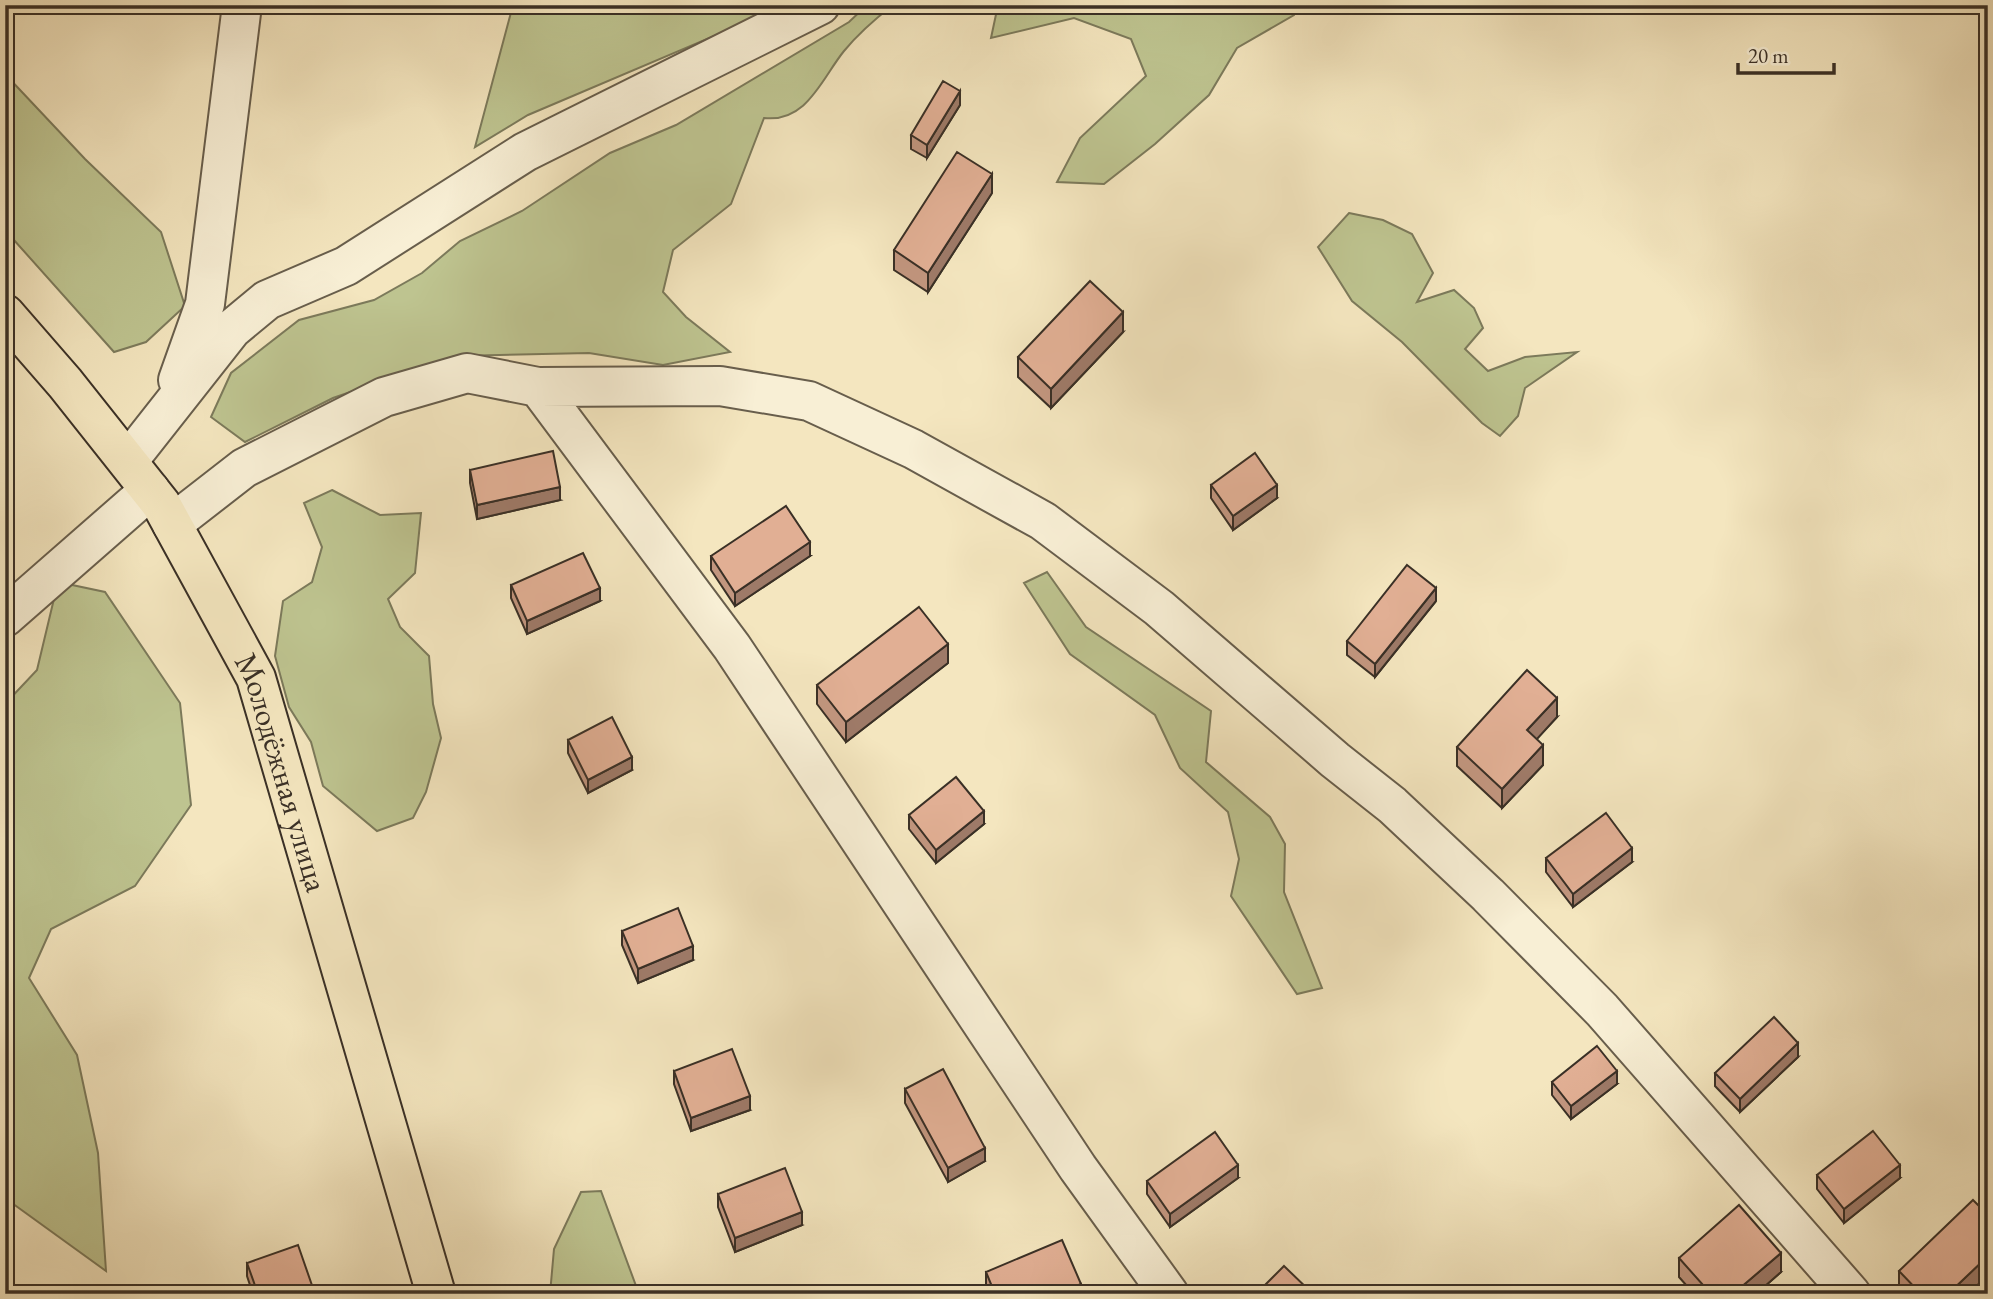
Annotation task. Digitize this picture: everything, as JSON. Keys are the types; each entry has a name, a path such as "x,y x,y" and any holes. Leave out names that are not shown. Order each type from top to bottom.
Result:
{"main road":[{"name":"Молодёжная улица","path":"5,314 139,476 172,524 256,678 436,1294"}],"street":[{"path":"5,617 139,476 167,412 205,304 242,5"},
{"path":"167,412 232,329 267,300 346,266 525,152 820,5"},
{"path":"172,524 244,468 384,397 467,373 538,387 720,386 809,401 912,449 1043,521 1159,608 1391,805 1488,895 1602,1010 1852,1294"},
{"path":"538,387 740,659 1078,1168 1169,1294"}],"green space":[{"path":"513,5 787,5 528,115 475,147"},
{"path":"867,5 893,5 849,45 812,97 802,106 779,118 764,118 731,204 673,250 663,292 686,317 730,352 663,365 589,353 455,356 333,398 245,442 211,417 231,373 299,320 374,300 422,273 460,241 522,211 610,153 676,125 849,22"},
{"path":"998,5 1299,5 1294,15 1237,48 1209,95 1155,144 1104,184 1057,182 1080,138 1146,76 1131,39 1074,18 991,38"},
{"path":"1452,5 1616,5 1585,10 1453,8"},
{"path":"5,74 85,159 161,232 185,306 146,342 114,352 5,230"},
{"path":"1349,213 1383,220 1412,234 1433,273 1417,302 1454,290 1474,308 1483,328 1465,349 1488,371 1525,357 1577,352 1525,388 1518,416 1500,436 1482,423 1402,342 1352,301 1318,247"},
{"path":"332,490 380,515 421,513 415,573 388,599 400,627 429,656 433,704 441,738 426,792 413,818 377,831 323,786 311,742 289,707 275,656 283,601 312,582 322,547 304,503"},
{"path":"1047,572 1086,627 1211,711 1206,762 1270,817 1285,844 1284,892 1322,988 1297,994 1231,896 1239,859 1228,812 1180,768 1155,715 1070,654 1024,583"},
{"path":"58,582 105,592 180,703 191,805 135,886 51,929 29,978 77,1055 98,1153 106,1271 5,1198 5,905 13,901 5,853 5,704 37,670"},
{"path":"601,1191 639,1294 550,1294 554,1249 581,1192"}],"building":[{"path":"943,81 960,91 927,145 911,135"},
{"path":"957,152 992,174 928,273 894,250"},
{"path":"1090,281 1123,312 1051,389 1018,357"},
{"path":"553,451 560,487 477,505 470,470"},
{"path":"1255,453 1277,485 1233,516 1211,485"},
{"path":"786,506 810,542 735,593 711,556"},
{"path":"583,553 600,588 527,621 511,585"},
{"path":"1407,565 1436,588 1375,664 1347,641"},
{"path":"919,607 948,644 846,722 817,685"},
{"path":"1527,670 1557,698 1527,730 1543,745 1502,789 1457,747"},
{"path":"612,717 632,757 588,780 568,740"},
{"path":"956,777 984,811 936,850 909,815"},
{"path":"1606,813 1632,848 1573,894 1546,858"},
{"path":"678,908 693,946 638,969 622,931"},
{"path":"1774,1017 1798,1043 1740,1099 1715,1073"},
{"path":"1597,1046 1617,1071 1571,1106 1552,1082"},
{"path":"732,1049 750,1096 691,1118 674,1071"},
{"path":"943,1069 985,1148 948,1168 905,1089"},
{"path":"1873,1131 1900,1165 1844,1209 1817,1175"},
{"path":"1215,1132 1238,1165 1170,1214 1147,1181"},
{"path":"785,1168 802,1212 735,1238 718,1194"},
{"path":"1973,1200 1988,1215 1988,1256 1948,1294 1921,1294 1899,1271"},
{"path":"1739,1205 1781,1253 1733,1294 1711,1294 1679,1258"},
{"path":"1062,1240 1081,1284 1058,1294 995,1294 986,1272"},
{"path":"298,1245 315,1294 258,1294 247,1263"},
{"path":"1284,1266 1313,1294 1256,1294"}]}
